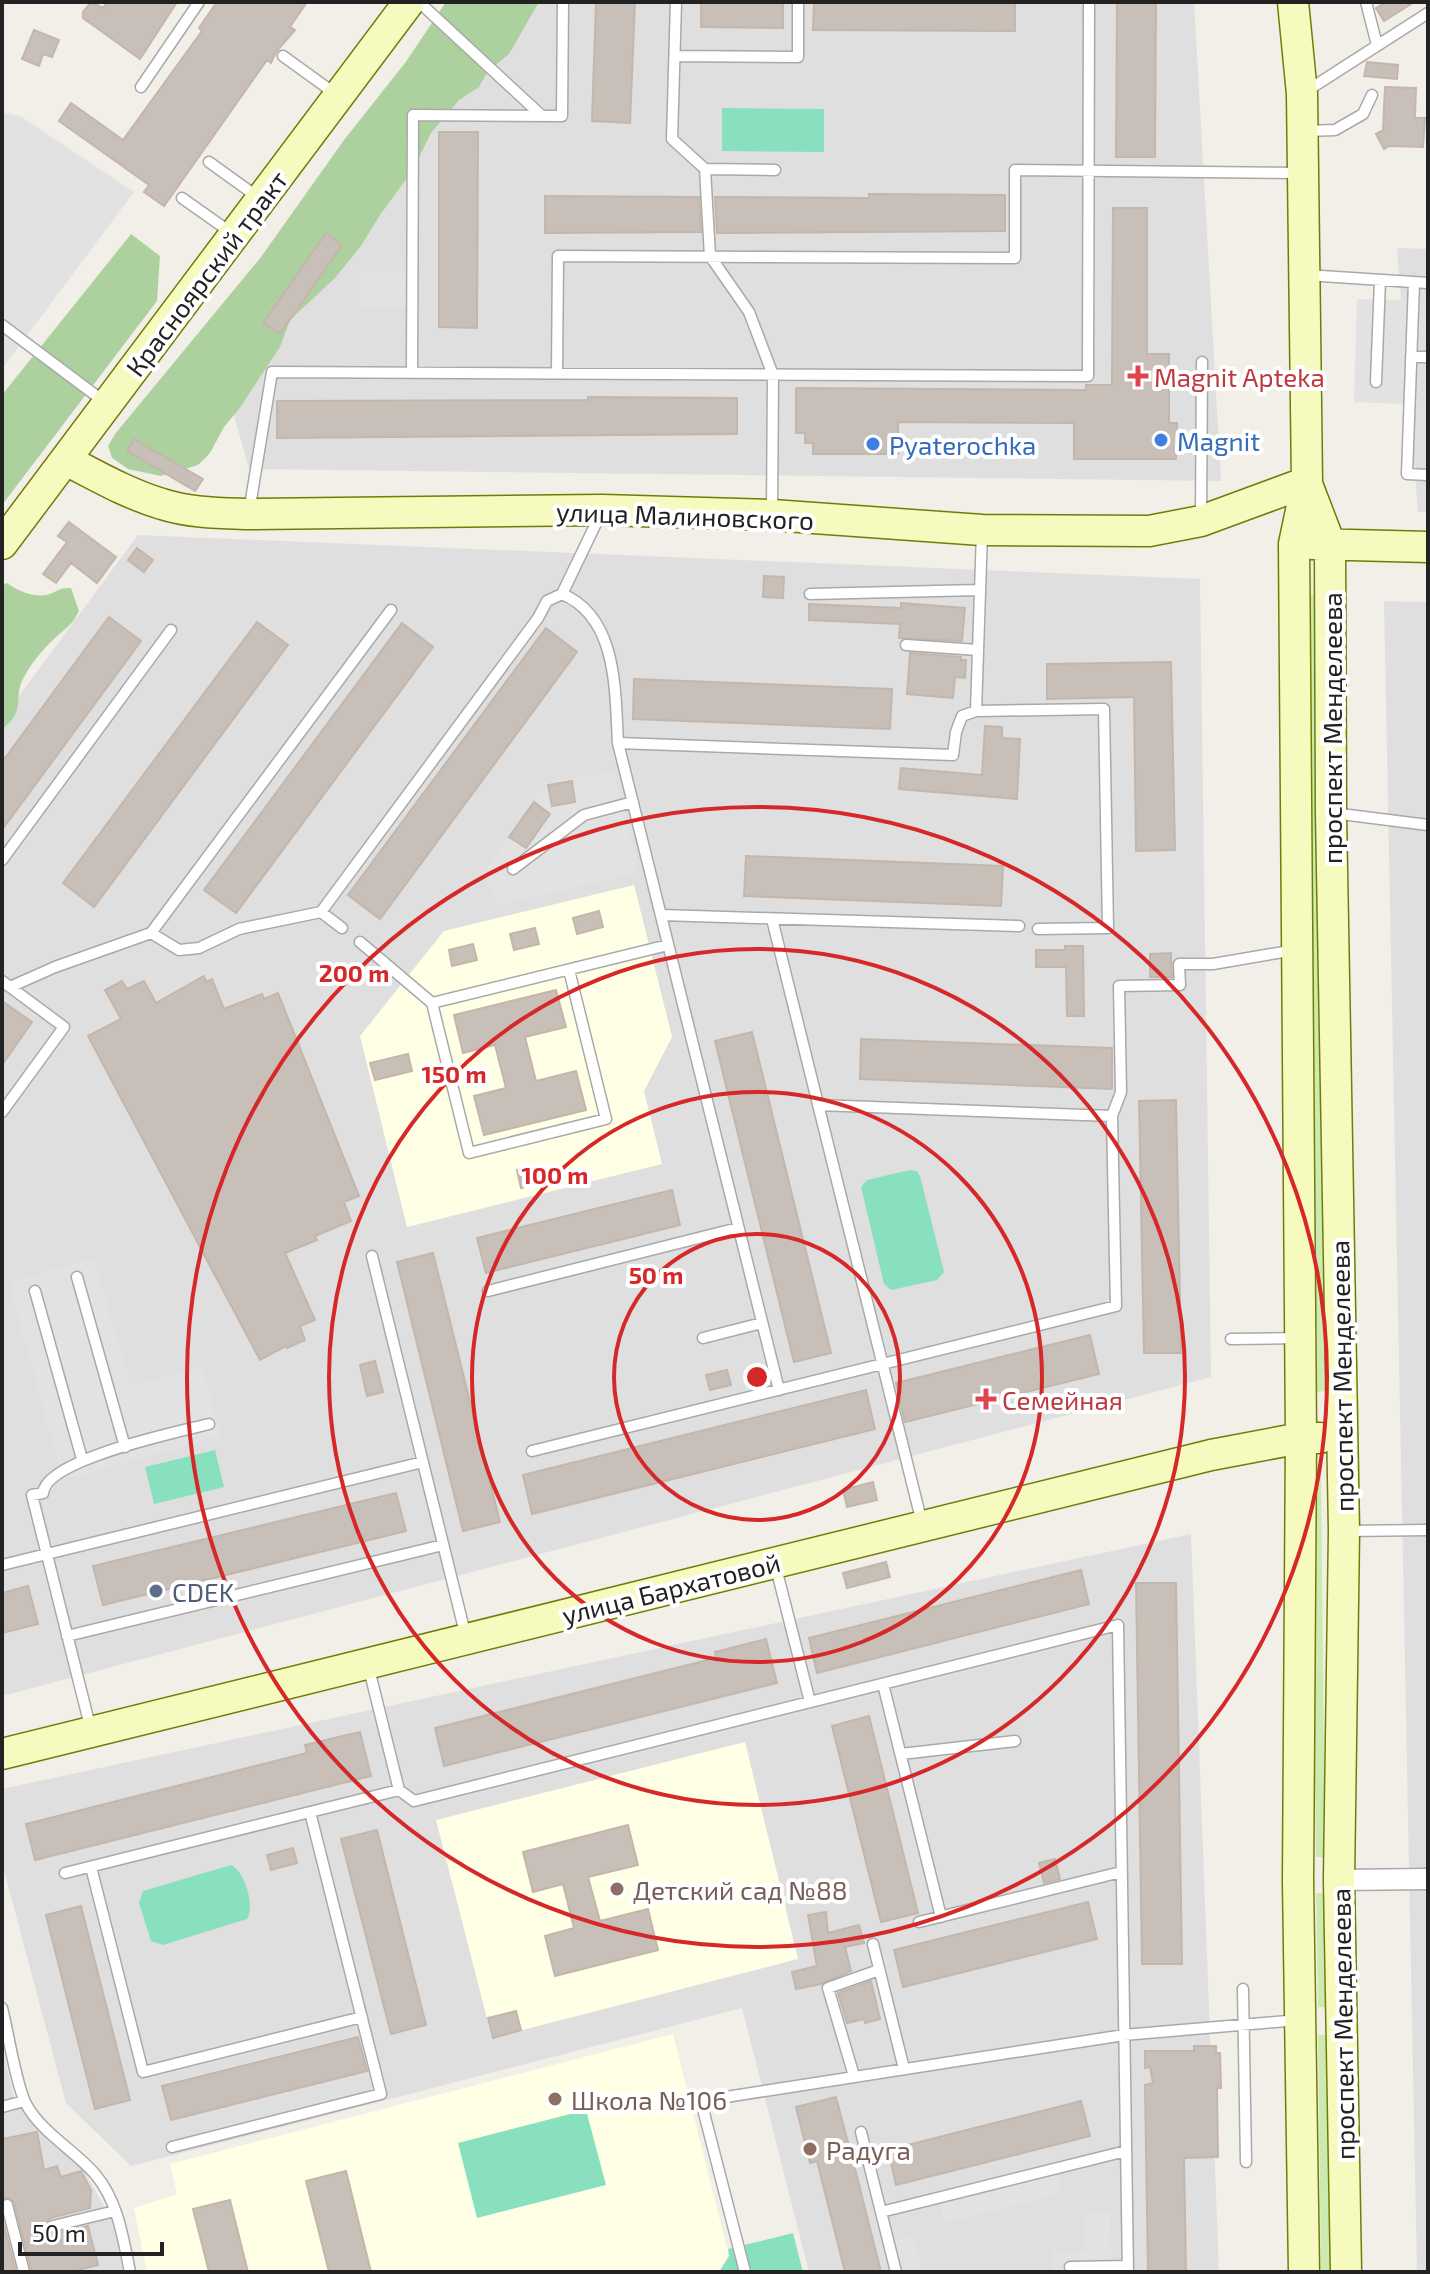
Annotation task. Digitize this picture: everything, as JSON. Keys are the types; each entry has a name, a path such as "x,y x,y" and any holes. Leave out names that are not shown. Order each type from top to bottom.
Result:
{"main road":[{"name":"Красноярский тракт","path":"2,544 409,2"},
{"name":"проспект Менделеева","path":"1293,2 1302,94 1307,483 1294,544 1301,1438 1298,1881 1304,2272"},
{"name":"улица Малиновского","path":"66,460 112,485 164,505 204,512 602,510 772,515 982,530 1149,531 1201,521 1307,483"},
{"name":"проспект Менделеева","path":"1307,483 1330,544 1331,813 1344,1531 1339,1880 1346,2272"},
{"path":"1294,544 1428,547"},
{"name":"улица Бархатовой","path":"2,1754 1211,1455 1301,1438 1342,1437"},
{"path":"1298,1881 1339,1880"},
{"path":"1300,2020 1342,2019"}],"street":[{"path":"1339,1880 1428,1879"}],"lane":[{"path":"141,87 199,2"},
{"path":"419,2 542,116"},
{"path":"412,373 413,115 562,116 563,2"},
{"path":"676,2 672,139 705,169 775,170"},
{"path":"676,56 798,57 798,2"},
{"path":"249,514 272,372 1088,376 1089,2"},
{"path":"1366,2 1377,45"},
{"path":"1302,94 1428,13"},
{"path":"283,56 339,96"},
{"path":"1303,131 1335,130 1363,114 1372,95"},
{"path":"209,162 261,199"},
{"path":"705,169 710,256 749,312 773,375 772,515"},
{"path":"557,373 558,256 1015,258 1015,170 1304,173"},
{"path":"182,198 234,235"},
{"path":"1304,275 1428,283"},
{"path":"1376,382 1380,280"},
{"path":"1414,282 1407,474 1428,475"},
{"path":"2,325 107,404"},
{"path":"1411,357 1428,357"},
{"path":"1201,521 1202,362"},
{"path":"151,933 179,950 199,948 239,929 321,912 538,618 547,601 562,594 602,510"},
{"path":"976,711 982,530"},
{"path":"810,594 979,590"},
{"path":"562,594 574,599 591,615 605,640 614,676 618,743 779,1390"},
{"path":"6,984 151,933 391,610"},
{"path":"2,860 171,630"},
{"path":"906,645 978,650"},
{"path":"618,743 953,755 962,716 976,711 1104,709 1108,928 1038,929"},
{"path":"513,869 584,815 633,802"},
{"path":"1331,813 1428,825"},
{"path":"321,912 342,928"},
{"path":"661,915 1019,926"},
{"path":"772,919 922,1525"},
{"path":"360,942 432,1003 469,1153 606,1119 569,970"},
{"path":"432,1003 668,945"},
{"path":"532,1451 1116,1306 1112,1116 1121,1092 1119,986 1180,985 1179,964 1213,964 1296,950"},
{"path":"2,1112 64,1027 6,984"},
{"path":"818,1105 1112,1116"},
{"path":"488,1291 738,1228"},
{"path":"372,1256 466,1639"},
{"path":"77,1277 125,1447"},
{"path":"35,1291 82,1459"},
{"path":"703,1338 762,1323"},
{"path":"1231,1339 1300,1338"},
{"path":"91,1732 32,1495 43,1493 43,1486 48,1481 82,1459 209,1424"},
{"path":"2,1565 423,1462"},
{"path":"1344,1531 1428,1530"},
{"path":"67,1636 443,1545"},
{"path":"774,1562 810,1702"},
{"path":"368,1663 399,1790 414,1801 1118,1625 1128,2269 1070,2267"},
{"path":"883,1684 941,1917"},
{"path":"901,1754 1015,1741"},
{"path":"65,1873 399,1790"},
{"path":"172,2147 381,2094 310,1812"},
{"path":"91,1867 143,2072 362,2017"},
{"path":"919,1922 1121,1872"},
{"path":"873,1944 904,2069"},
{"path":"854,2076 828,1988 879,1970"},
{"path":"1243,1989 1246,2162"},
{"path":"2,2008 24,2101 35,2116 96,2176 107,2192 115,2211 130,2272"},
{"path":"745,2272 704,2113 706,2104 718,2097 1124,2035 1300,2020"},
{"path":"2,2107 24,2101"},
{"path":"861,2132 896,2272"},
{"path":"881,2212 1126,2151"},
{"path":"7,2205 24,2272"},
{"path":"53,2226 115,2211"}],"shaded area":[{"path":"517,2 1194,2 1221,481 249,469 227,390"},
{"path":"2,112 20,116 134,192 2,369"},
{"path":"1397,248 1428,249 1428,512 1418,512"},
{"path":"361,273 406,273 406,308 361,308"},
{"path":"1357,299 1408,300 1404,404 1354,402"},
{"path":"138,535 1200,579 1211,1377 2,1696 2,719"},
{"path":"1384,601 1428,602 1428,2272 1417,2272"},
{"path":"613,772 637,861 631,874 500,905 483,874 546,783"},
{"path":"634,885 672,1037 644,1091 662,1164 407,1227 360,1036 444,931"},
{"path":"93,1258 131,1386 202,1367 221,1436 63,1480 9,1283"},
{"path":"1191,1534 1219,2272 809,2272 742,2008 131,2166 66,2103 2,1863 2,1789"},
{"name":"Детский сад №88","path":"745,1742 798,1959 492,2038 436,1820"},
{"name":"Школа №106","path":"673,2034 729,2256 719,2272 147,2272 134,2208 177,2194 170,2164"},
{"path":"2,2046 14,2098 36,2126 83,2169 113,2222 123,2272 2,2272"},
{"path":"1057,2174 1062,2193 944,2223 940,2204"},
{"path":"1110,2212 1111,2272 1052,2272 1052,2251 1085,2251 1085,2213"},
{"path":"914,2236 923,2272 902,2272 894,2241"}],"green space":[{"path":"446,2 539,2 509,54 488,71 479,87 459,100 431,133 413,170 361,246 335,278 290,320 280,347 224,427 210,453 198,465 161,476 128,469 112,458 108,446 115,434 261,257 344,140 405,63"},
{"path":"722,108 824,109 824,152 722,151"},
{"path":"131,234 160,256 157,301 2,505 2,395"},
{"path":"7,583 22,592 41,596 71,588 79,611 29,668 20,686 17,710 2,729 2,585"},
{"path":"1306,595 1316,595 1326,1391 1316,1392"},
{"path":"917,1171 920,1176 944,1272 937,1280 891,1290 884,1284 861,1187 867,1180"},
{"path":"215,1450 224,1487 154,1504 145,1467"},
{"path":"1311,1466 1321,1466 1325,1857 1316,1857"},
{"path":"231,1865 241,1874 247,1889 250,1906 247,1919 163,1945 151,1941 139,1903 143,1891"},
{"path":"1316,1893 1326,1893 1327,2007 1318,2007"},
{"path":"1318,2035 1328,2035 1331,2272 1321,2272"},
{"path":"586,2110 606,2185 477,2218 458,2143"},
{"path":"793,2233 803,2272 719,2272 729,2256 728,2249"}],"building":[{"path":"91,2 103,8 107,2 177,2 140,59 83,18 83,12"},
{"path":"217,2 307,2 290,27 295,30 276,52 271,63 267,60 164,206 144,192 149,185 59,121 71,103 123,140 202,31 199,28"},
{"path":"596,2 635,2 630,123 592,121"},
{"path":"701,2 783,2 783,28 701,27"},
{"path":"814,2 1015,2 1015,31 813,30"},
{"path":"1117,2 1156,2 1155,157 1116,157"},
{"path":"1386,2 1414,2 1384,21 1376,8"},
{"path":"34,30 59,40 52,57 43,54 39,66 22,59"},
{"path":"1367,62 1398,65 1397,79 1364,76"},
{"path":"1385,87 1416,88 1415,118 1425,118 1423,147 1389,146 1384,149 1376,134 1383,130"},
{"path":"439,132 478,132 477,328 439,327"},
{"path":"869,194 1005,195 1005,231 717,233 715,197 869,198"},
{"path":"545,196 699,197 701,232 545,233"},
{"path":"1113,208 1147,208 1147,354 1169,354 1169,423 1177,423 1176,459 1074,459 1074,423 898,422 898,454 813,454 813,443 805,443 805,433 796,433 796,388 1086,390 1086,385 1112,385"},
{"path":"326,233 342,245 280,334 263,323"},
{"path":"588,397 737,398 737,434 277,438 277,401 588,400"},
{"path":"134,439 203,479 195,491 127,451"},
{"path":"69,522 116,557 97,583 71,563 56,583 43,574 67,542 58,536"},
{"path":"137,548 153,560 144,572 128,560"},
{"path":"764,576 784,577 783,598 763,597"},
{"path":"901,603 965,608 962,641 899,638 900,624 809,620 809,604 901,608"},
{"path":"109,617 141,641 2,830 2,762"},
{"path":"257,622 288,645 94,907 63,883"},
{"path":"402,623 433,647 236,913 204,890"},
{"path":"546,628 577,652 380,919 348,895"},
{"path":"910,653 966,660 965,678 955,677 953,698 907,694"},
{"path":"1171,662 1175,850 1136,851 1134,697 1047,699 1047,664"},
{"path":"634,679 892,689 890,729 633,719"},
{"path":"985,726 1002,727 1002,738 1020,739 1017,799 899,789 901,768 982,775"},
{"path":"572,781 575,802 552,806 548,785"},
{"path":"534,802 550,814 526,848 509,837"},
{"path":"746,856 1003,866 1001,906 744,896"},
{"path":"599,911 603,927 577,934 573,918"},
{"path":"535,928 539,944 514,950 510,934"},
{"path":"473,944 477,960 452,966 449,950"},
{"path":"1065,946 1083,946 1084,1016 1067,1016 1066,967 1036,967 1036,950 1065,950"},
{"path":"1171,953 1172,977 1150,977 1150,954"},
{"path":"204,976 206,982 212,979 224,1009 262,994 264,999 278,993 359,1196 344,1202 351,1221 285,1253 315,1320 300,1326 305,1340 260,1360 88,1036 121,1019 105,990 122,981 127,989 144,981 156,1003"},
{"path":"556,990 566,1027 525,1037 536,1081 576,1071 586,1110 484,1135 474,1096 506,1088 495,1045 463,1053 454,1015"},
{"path":"2,1001 32,1022 2,1065"},
{"path":"752,1032 831,1353 794,1362 715,1041"},
{"path":"861,1039 1112,1048 1112,1089 860,1079"},
{"path":"408,1054 412,1071 375,1080 370,1063"},
{"path":"1176,1100 1181,1353 1144,1353 1139,1101"},
{"path":"533,1166 538,1184 521,1188 517,1170"},
{"path":"672,1190 680,1225 486,1273 477,1238"},
{"path":"433,1253 500,1522 463,1531 397,1262"},
{"path":"1090,1335 1099,1374 905,1422 896,1383"},
{"path":"375,1361 383,1392 367,1396 360,1365"},
{"path":"727,1370 731,1385 710,1390 706,1375"},
{"path":"866,1390 875,1429 532,1514 523,1475"},
{"path":"873,1482 877,1500 847,1507 843,1490"},
{"path":"396,1493 406,1531 103,1605 93,1566"},
{"path":"886,1562 890,1577 847,1588 843,1573"},
{"path":"1081,1570 1089,1604 817,1673 809,1638"},
{"path":"1136,1583 1176,1583 1182,1964 1142,1964"},
{"path":"28,1586 38,1624 2,1633 2,1593"},
{"path":"766,1639 777,1683 444,1766 435,1728 716,1658 715,1652"},
{"path":"869,1716 918,1913 881,1922 832,1726"},
{"path":"360,1732 371,1776 35,1860 26,1824 307,1753 305,1745"},
{"path":"628,1825 638,1865 588,1877 600,1921 648,1909 658,1950 555,1976 545,1936 574,1928 563,1884 533,1892 523,1852"},
{"path":"377,1830 426,2025 391,2034 341,1839"},
{"path":"293,1848 297,1863 271,1870 267,1855"},
{"path":"1055,1859 1060,1879 1044,1883 1039,1863"},
{"path":"1088,1902 1097,1939 903,1987 894,1950"},
{"path":"81,1906 130,2100 95,2109 46,1915"},
{"path":"826,1912 828,1933 859,1925 864,1943 845,1947 851,1971 821,1984 796,1989 792,1972 817,1966 808,1915"},
{"path":"871,1981 880,2019 847,2023 838,1993"},
{"path":"516,2011 521,2030 493,2038 488,2018"},
{"path":"358,2037 367,2071 171,2120 162,2086"},
{"path":"1194,2046 1216,2046 1216,2053 1220,2053 1218,2157 1184,2158 1186,2272 1148,2272 1145,2085 1153,2083 1150,2067 1145,2068 1145,2051 1194,2051"},
{"path":"836,2097 881,2272 845,2272 817,2161 810,2163 796,2107"},
{"path":"1081,2101 1090,2136 896,2185 888,2150"},
{"path":"37,2132 44,2170 57,2166 61,2177 81,2171 91,2190 90,2208 50,2218 46,2229 54,2234 88,2226 98,2265 70,2272 32,2272 14,2202 8,2197 2,2199 2,2139"},
{"path":"346,2171 371,2272 329,2272 306,2181"},
{"path":"230,2200 248,2272 209,2272 193,2209"},
{"path":"2,2218 16,2272 2,2272"}],"place":[{"name":"Magnit Apteka","path":"1138,376"},
{"name":"Magnit","path":"1161,440"},
{"name":"Pyaterochka","path":"873,444"},
{"name":"Семейная","path":"986,1399"},
{"name":"CDEK","path":"156,1591"},
{"name":"Детский сад №88","path":"617,1889"},
{"name":"Школа №106","path":"555,2099"},
{"name":"Радуга","path":"810,2149"}]}
